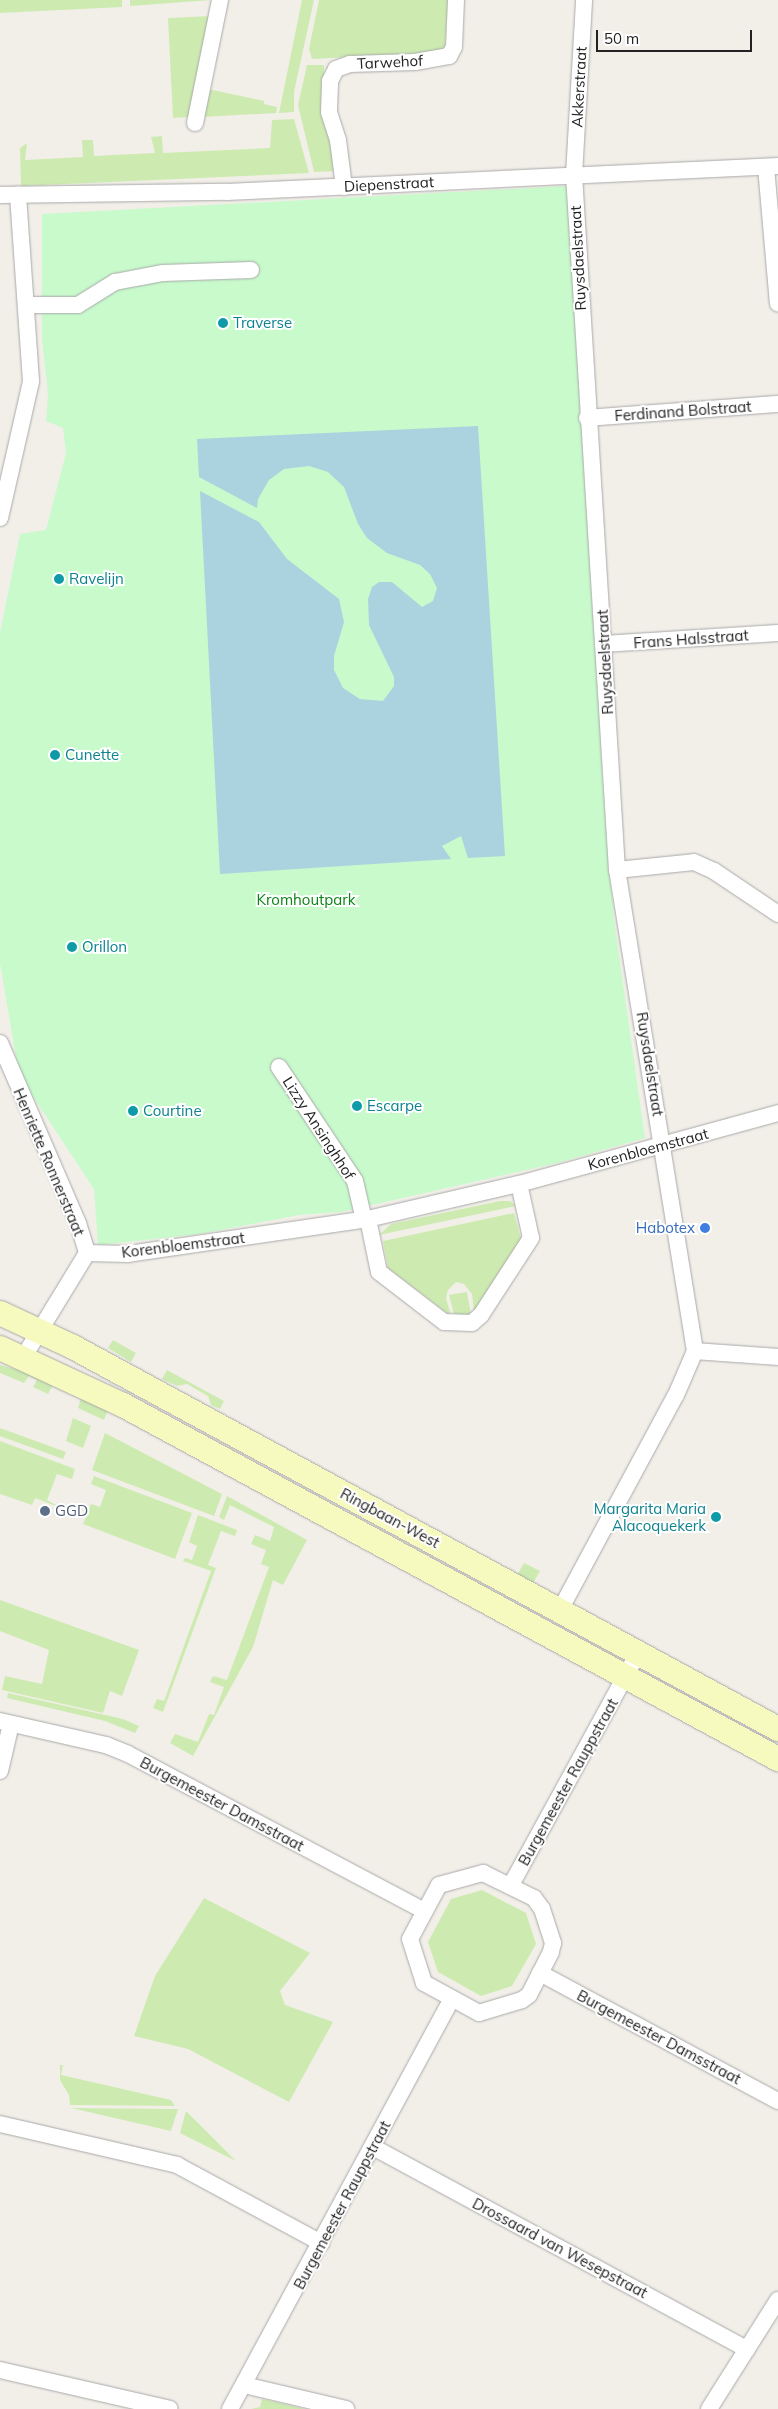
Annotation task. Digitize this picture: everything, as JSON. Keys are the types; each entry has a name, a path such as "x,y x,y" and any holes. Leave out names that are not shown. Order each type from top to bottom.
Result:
{"main road":[{"name":"Ringbaan-West","path":"0,1313 42,1331 778,1729"},
{"name":"Ringbaan-West","path":"0,1348 132,1410 778,1759"}],"street":[{"path":"195,123 220,0"},
{"name":"Tarwehof","path":"344,187 338,140 330,112 330,81 336,69 350,64 414,62 449,56 454,47 456,0"},
{"name":"Akkerstraat","path":"574,175 584,0"},
{"path":"772,166 778,302"},
{"name":"Diepenstraat","path":"0,196 18,194 227,192 772,166"},
{"name":"Ruysdaelstraat","path":"574,175 587,418 618,870 695,1351"},
{"path":"0,518 31,381 18,194"},
{"path":"27,305 78,305 115,282 162,273 251,270"},
{"name":"Ferdinand Bolstraat","path":"587,418 778,404"},
{"name":"Frans Halsstraat","path":"603,644 778,633"},
{"path":"618,870 694,862 714,871 778,914"},
{"name":"Henriette Ronnerstraat","path":"0,1043 78,1223 87,1253"},
{"name":"Lizzy Ansinghhof","path":"280,1067 355,1181 366,1219"},
{"name":"Korenbloemstraat","path":"87,1253 128,1254 366,1219 519,1184 778,1113"},
{"path":"366,1219 379,1272 444,1322 472,1323 481,1315 531,1238 519,1184"},
{"path":"23,1358 42,1331 87,1253"},
{"path":"560,1610 676,1395 695,1351 778,1356"},
{"name":"Burgemeester Rauppstraat","path":"511,1886 638,1653"},
{"path":"0,1771 5,1723"},
{"name":"Burgemeester Damsstraat","path":"5,1723 106,1746 128,1754 424,1911"},
{"path":"483,1873 511,1886 538,1902 551,1935 551,1952 522,2000 485,2012 474,2011 429,1987 420,1976 410,1939 436,1888 446,1882 483,1873"},
{"name":"Burgemeester Damsstraat","path":"540,1973 778,2101"},
{"name":"Burgemeester Rauppstraat","path":"230,2409 452,1999"},
{"path":"0,2124 177,2166 321,2243"},
{"name":"Drossaard van Wesepstraat","path":"373,2147 747,2350"},
{"path":"709,2409 778,2300"},
{"path":"0,2370 170,2409"},
{"path":"244,2385 346,2409"}],"green space":[{"path":"0,0 122,0 122,7 0,13"},
{"path":"130,0 212,0 130,6"},
{"path":"302,0 314,0 294,92 294,112 279,113"},
{"path":"319,0 448,0 445,47 437,52 312,59 309,49"},
{"path":"211,16 190,117 173,118 168,18"},
{"path":"307,65 324,65 324,105 335,171 314,172 298,105"},
{"path":"208,89 264,101 264,104 277,107 276,113 202,117"},
{"path":"294,119 309,173 21,186 20,148 27,143 25,160 83,157 82,140 93,140 94,156 155,153 151,137 162,136 163,153 270,148 272,120"},
{"name":"Kromhoutpark","path":"567,186 605,812 614,920 645,1138 557,1163 341,1212 299,1215 199,1234 98,1245 94,1189 19,1075 0,963 0,633 20,534 46,530 66,453 63,428 46,421 48,394 42,339 42,214"},
{"path":"500,1201 510,1201 516,1206 379,1235 391,1224"},
{"path":"514,1213 521,1239 474,1312 472,1294 464,1284 456,1282 448,1290 446,1298 451,1316 388,1268 383,1241"},
{"path":"467,1292 471,1315 455,1318 449,1295"},
{"path":"113,1340 136,1353 131,1362 108,1348"},
{"path":"0,1365 26,1372 53,1385 48,1394 33,1387 37,1380 29,1376 24,1383 0,1373"},
{"path":"167,1370 224,1401 220,1409 211,1405 208,1396 187,1384 177,1386 162,1379"},
{"path":"81,1398 108,1410 104,1420 78,1408"},
{"path":"73,1418 91,1426 83,1448 66,1441"},
{"path":"0,1428 66,1452 63,1459 0,1436"},
{"path":"105,1433 222,1494 214,1516 92,1470"},
{"path":"0,1441 75,1469 72,1479 57,1474 47,1500 61,1508 35,1498 32,1505 0,1494"},
{"path":"94,1476 192,1513 175,1559 83,1524 91,1504 100,1507 106,1490 91,1484"},
{"path":"227,1496 307,1540 283,1585 273,1580 253,1647 193,1756 170,1743 175,1734 198,1742 209,1714 214,1715 224,1687 210,1682 213,1676 227,1680 269,1567 261,1564 266,1550 251,1544 255,1535 270,1541 274,1527 230,1505 224,1520 219,1517"},
{"path":"198,1515 237,1530 235,1536 221,1531 208,1565 216,1568 163,1712 153,1708 157,1699 164,1701 211,1571 183,1561 185,1558 192,1560 197,1546 189,1542"},
{"path":"524,1563 540,1571 532,1585 516,1577"},
{"path":"0,1600 139,1650 122,1696 110,1691 103,1713 2,1690 5,1676 42,1684 49,1650 0,1631"},
{"path":"8,1693 123,1719 139,1726 135,1733 105,1721 7,1698"},
{"path":"482,1890 526,1913 536,1944 512,1986 481,1996 438,1972 428,1942 451,1899"},
{"path":"204,1898 310,1953 280,1991 285,2005 333,2022 289,2102 188,2049 134,2036 155,1976"},
{"path":"60,2065 63,2065 61,2075 171,2100 175,2106 70,2105 69,2095 60,2080"},
{"path":"71,2108 178,2109 171,2131"},
{"path":"186,2111 235,2160 180,2133"},
{"path":"262,2399 305,2409 251,2409 260,2407"}],"water":[{"path":"478,426 505,856 468,858 461,836 442,846 451,859 220,874 200,491 259,522 287,559 339,599 344,622 334,656 334,670 343,688 360,699 383,701 394,686 394,677 369,625 368,599 372,587 379,582 392,582 422,607 433,601 437,588 430,574 420,565 387,553 367,538 358,524 344,487 328,472 309,466 284,469 269,480 258,499 257,508 199,477 197,439"}],"place":[{"name":"Traverse","path":"223,323"},
{"name":"Ravelijn","path":"59,579"},
{"name":"Cunette","path":"55,755"},
{"name":"Orillon","path":"72,947"},
{"name":"Escarpe","path":"357,1106"},
{"name":"Courtine","path":"133,1111"},
{"name":"Habotex","path":"705,1228"},
{"name":"GGD","path":"45,1511"},
{"name":"Margarita Maria Alacoquekerk","path":"716,1517"}]}
